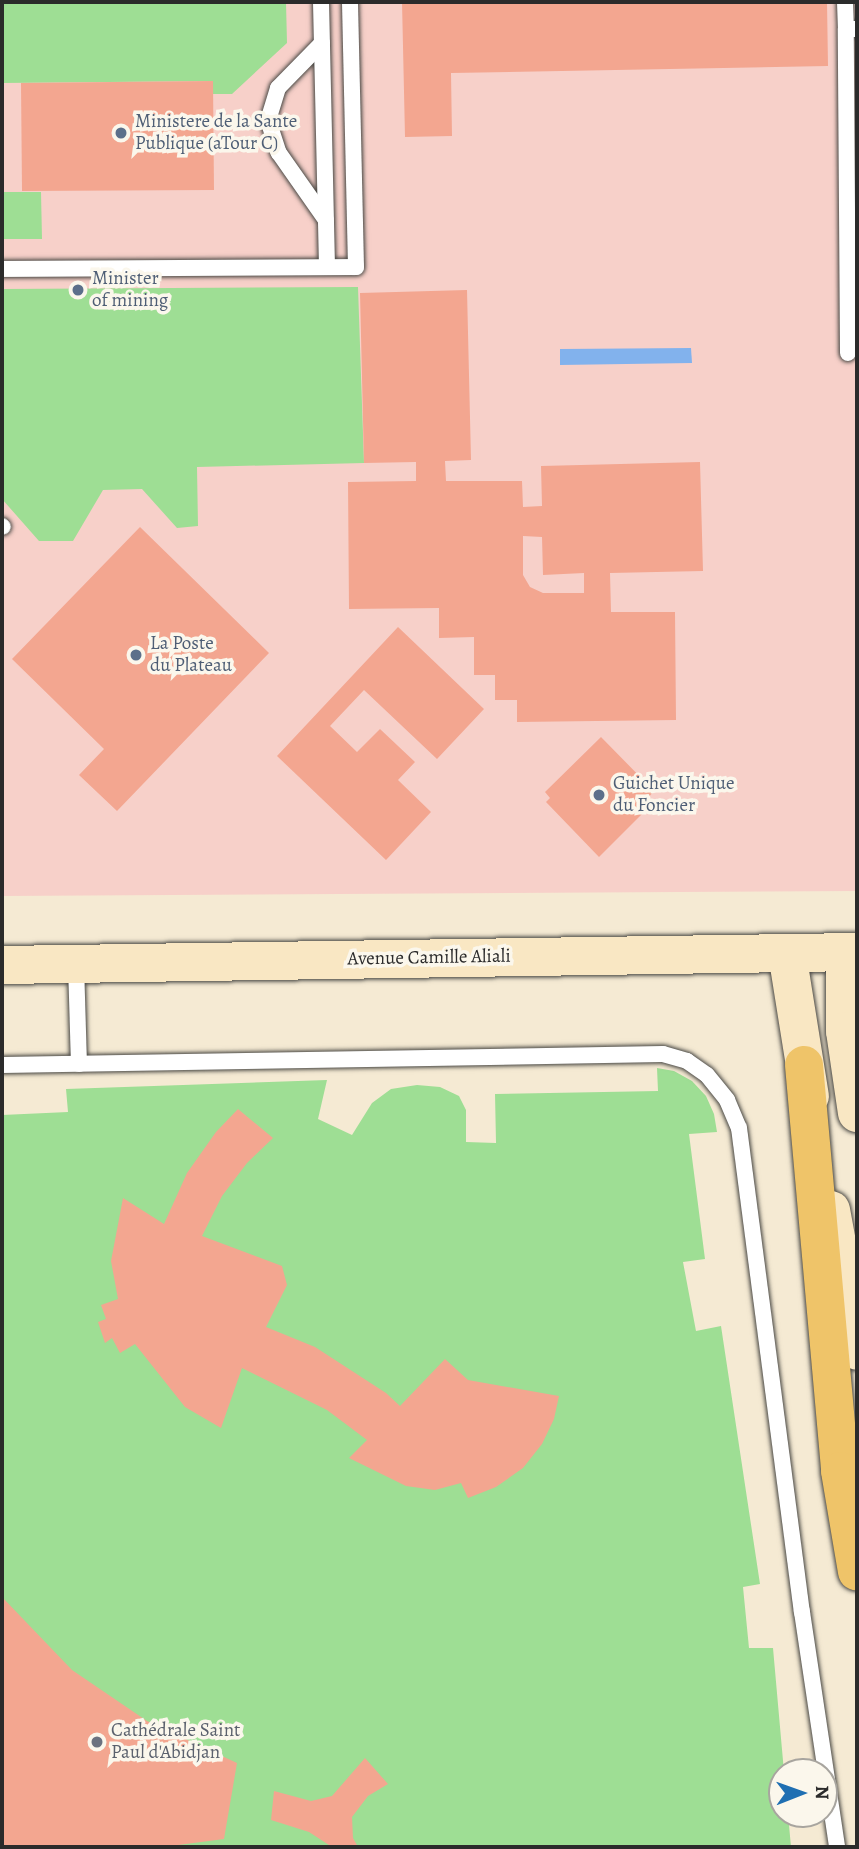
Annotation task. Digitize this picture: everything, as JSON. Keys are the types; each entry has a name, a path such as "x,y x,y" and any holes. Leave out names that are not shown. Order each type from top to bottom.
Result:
{"highway":[{"path":"804,1065 840,1471 857,1572"}],"main road":[{"name":"Avenue Camille Aliali","path":"2,965 851,952"},
{"path":"851,952 845,1031 857,1113"},
{"path":"787,953 804,1065 857,1351"}],"lane":[{"path":"321,2 327,267"},
{"path":"2,270 356,267 350,2"},
{"path":"845,2 851,29 848,353"},
{"path":"322,43 278,88 268,120 279,153 326,220"},
{"path":"76,964 79,1064"},
{"path":"2,1065 663,1054 687,1061 707,1075 727,1100 738,1128 802,1612 837,1847"}],"shaded area":[{"path":"2,2 857,2 857,891 2,896"}],"green space":[{"path":"2,2 286,2 287,43 232,94 213,94 213,81 2,83"},
{"path":"2,192 41,192 42,239 2,239"},
{"path":"358,287 364,463 197,467 198,526 177,528 142,489 103,490 73,541 39,541 2,499 2,289"},
{"path":"657,1068 674,1071 692,1081 706,1096 714,1114 717,1132 689,1134 705,1259 683,1262 696,1331 721,1326 760,1584 743,1587 749,1648 773,1648 783,1758 768,1758 768,1828 789,1828 791,1847 2,1847 2,1115 68,1112 66,1089 327,1080 318,1119 352,1135 372,1103 391,1089 417,1085 440,1087 459,1096 466,1110 466,1142 496,1143 495,1094 658,1091"}],"water":[{"path":"691,348 692,363 560,365 560,349"}],"building":[{"path":"402,2 827,2 828,66 451,73 452,136 405,137"},
{"path":"213,81 214,190 22,191 21,83"},
{"path":"467,290 471,460 445,461 446,481 522,481 523,507 542,506 541,466 700,462 703,571 610,573 611,612 675,612 676,720 517,722 517,700 495,700 495,675 474,675 474,637 439,638 439,608 349,609 348,482 416,481 416,462 364,463 360,293","holes":["523,536 542,537 543,575 584,573 584,593 543,593 530,587 523,575"]},
{"path":"140,527 269,653 117,811 79,775 104,749 12,659"},
{"path":"398,627 484,709 437,759 364,690 330,726 357,752 380,729 415,762 398,780 431,812 386,860 277,756"},
{"name":"Guichet Unique du Foncier","path":"601,737 654,791 647,799 652,804 599,857 546,802 550,798 545,792"},
{"path":"238,1109 273,1138 247,1163 222,1196 202,1236 282,1266 287,1285 266,1327 315,1347 386,1393 400,1406 445,1359 468,1380 559,1396 554,1419 542,1444 523,1468 496,1487 468,1498 461,1483 435,1490 406,1486 349,1458 367,1440 327,1410 242,1368 221,1428 185,1407 135,1344 120,1353 112,1338 105,1343 98,1322 106,1319 101,1305 118,1299 111,1261 123,1198 164,1224 187,1173 216,1132"},
{"name":"Cathédrale Saint Paul d'Abidjan","path":"2,1597 72,1670 147,1721 237,1763 224,1839 163,1847 2,1847"},
{"path":"365,1758 388,1784 368,1796 352,1817 353,1838 358,1847 332,1847 309,1832 271,1820 274,1791 311,1801 332,1796"}],"place":[{"name":"Ministere de la Sante Publique (aTour C)","path":"121,133"},
{"name":"Minister of mining","path":"78,290"},
{"name":"La Poste du Plateau","path":"136,655"},
{"name":"Guichet Unique du Foncier","path":"599,795"},
{"name":"Cathédrale Saint Paul d'Abidjan","path":"97,1742"}]}
